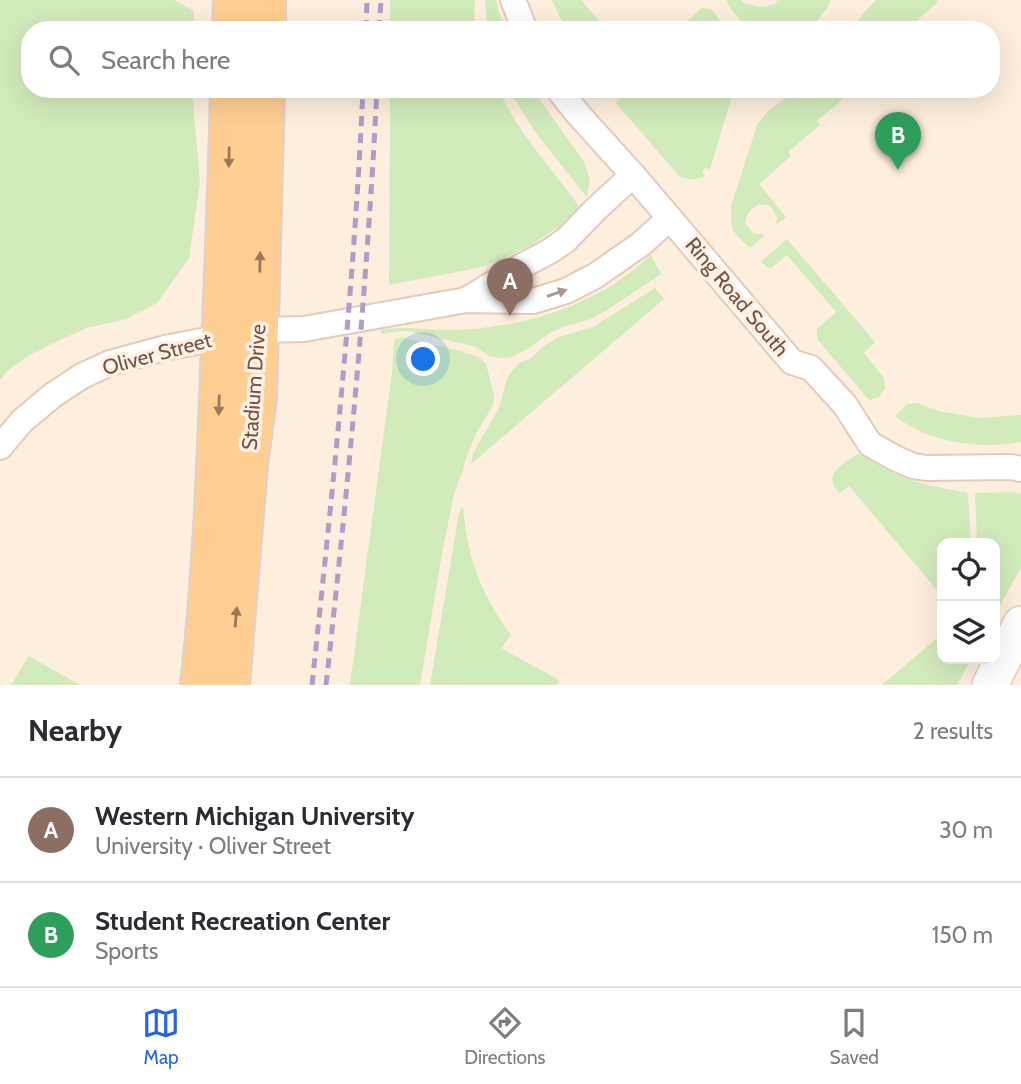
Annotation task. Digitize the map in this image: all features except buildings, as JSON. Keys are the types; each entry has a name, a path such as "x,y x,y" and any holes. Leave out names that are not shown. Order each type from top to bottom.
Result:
{"main road":[{"path":"232,21 233,0"},
{"path":"266,0 266,21"},
{"name":"Stadium Drive","path":"230,98 241,333 257,398 248,465 230,685"},
{"name":"Stadium Drive","path":"200,685 214,510 241,333 264,98"}],"street":[{"path":"513,0 521,21"},
{"name":"Ring Road South","path":"565,98 792,362 811,368 845,405 870,443 913,466 1021,469"},
{"name":"Oliver Street","path":"466,300 566,240 633,175"},
{"name":"Oliver Street","path":"0,447 22,421 54,395 82,376 110,363 241,333 304,329 466,300 533,301 566,290 610,267 670,218"},
{"path":"990,685 1021,624"}],"green space":[{"path":"0,0 174,0 194,11 194,21 21,21 21,98 193,98 200,183 189,258 157,303 126,319 87,328 53,343 25,358 0,380"},
{"path":"390,0 475,0 474,21 390,21"},
{"path":"485,0 496,0 502,21 486,21"},
{"path":"552,0 581,0 599,21 562,21"},
{"path":"726,0 741,0 763,7 778,0 831,0 817,21 741,21"},
{"path":"876,0 938,2 916,21 858,21"},
{"path":"702,8 711,9 721,21 687,21"},
{"path":"390,98 502,98 526,136 581,209 573,218 529,246 482,267 389,285"},
{"path":"514,98 538,98 584,162 590,180 587,196 585,195 536,133"},
{"path":"620,98 731,98 711,166 709,170 706,167 702,171 705,175 692,179 679,176 616,103"},
{"path":"786,98 844,98 817,121 820,125 788,152 791,156 759,184 786,217 776,225 777,217 771,207 754,207 745,223 753,233 765,235 750,248 733,230 731,206 757,125 768,111"},
{"path":"787,239 875,342 864,353 884,378 885,388 879,397 869,400 817,339 817,329 836,312 787,255 770,269 761,262"},
{"path":"651,255 661,274 591,319 550,333 511,357 491,357 476,347 409,331 382,334 380,330 476,329 539,317 599,293"},
{"path":"655,288 664,299 471,464 473,453 499,408 508,376 519,363 531,358 559,337 593,327"},
{"path":"398,338 478,357 486,364 494,395 493,405 476,434 454,494 420,685 350,685 394,340"},
{"path":"916,403 939,411 979,418 1021,415 1021,442 989,445 939,438 908,425 895,416 907,404"},
{"path":"857,454 862,455 904,478 966,492 971,538 937,538 937,590 849,486 839,493 834,486 833,475 840,466"},
{"path":"975,493 1021,494 1021,567 1000,606 1000,538 977,538"},
{"path":"463,507 468,542 477,574 491,605 511,635 501,648 559,680 557,685 430,685 459,513"},
{"path":"937,638 937,664 968,664 957,685 882,685"},
{"path":"29,656 80,685 11,685"}],"railway":[{"path":"366,21 367,0"},
{"path":"380,21 381,0"},
{"path":"312,685 348,313 363,98"},
{"path":"326,685 356,387 376,98"}],"place":[{"name":"Student Recreation Center","path":"898,170"},
{"name":"Western Michigan University","path":"510,316"}]}
